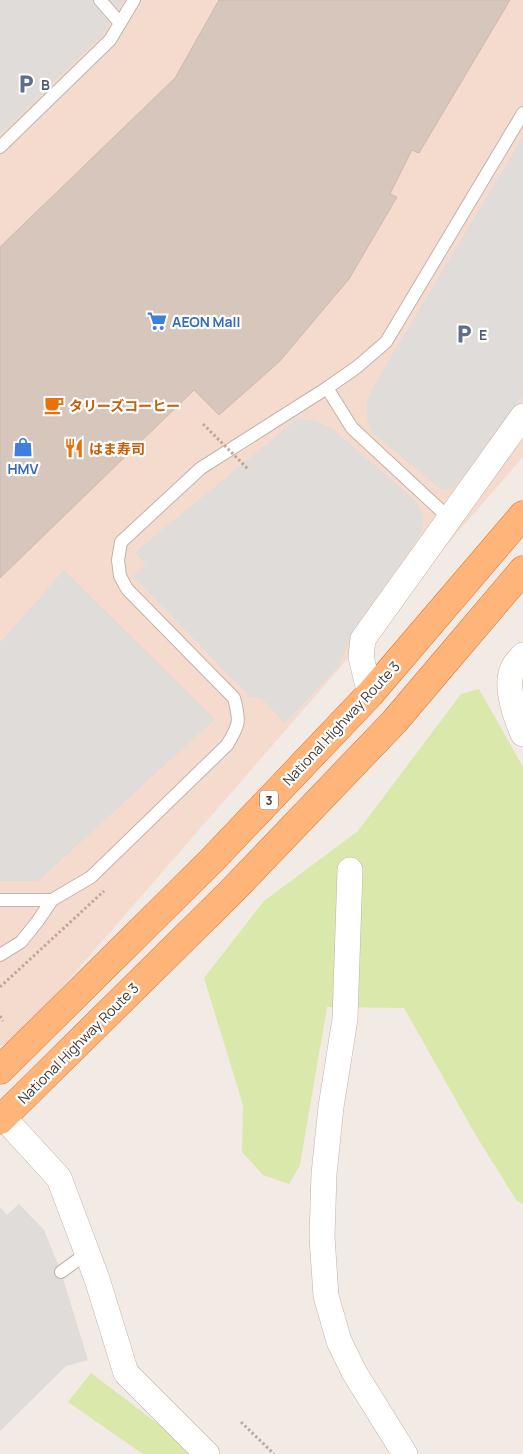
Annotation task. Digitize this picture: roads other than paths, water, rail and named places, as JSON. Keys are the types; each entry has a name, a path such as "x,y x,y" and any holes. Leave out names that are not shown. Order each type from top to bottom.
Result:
{"highway":[{"name":"National Highway Route 3","path":"0,1070 213,859 370,694 523,514"},
{"name":"National Highway Route 3","path":"2,1119 231,892 388,729 523,570"}],"street":[{"path":"370,694 361,656 363,639 523,416"},
{"path":"523,655 513,666 510,676 511,697 523,734"},
{"path":"350,870 345,1018 331,1107 324,1174 322,1237 325,1287 339,1341 354,1372 405,1454"},
{"path":"2,1119 59,1178 87,1253 126,1373 207,1454"}],"lane":[{"path":"100,0 120,23"},
{"path":"0,147 110,40 134,0"},
{"path":"0,955 21,942 52,900 92,877 227,745 237,729 239,716 234,698 127,589 120,576 118,560 121,542 202,468 327,388 357,367 386,342 523,113"},
{"path":"327,388 352,428 449,518"},
{"path":"0,900 52,900"},
{"path":"61,1272 87,1253"}],"place":[{"name":"B","path":"26,84"},
{"name":"AEON Mall","path":"157,321"},
{"name":"E","path":"464,334"},
{"name":"タリーズコーヒー","path":"54,405"},
{"name":"HMV","path":"23,447"},
{"name":"はま寿司","path":"74,448"}]}
